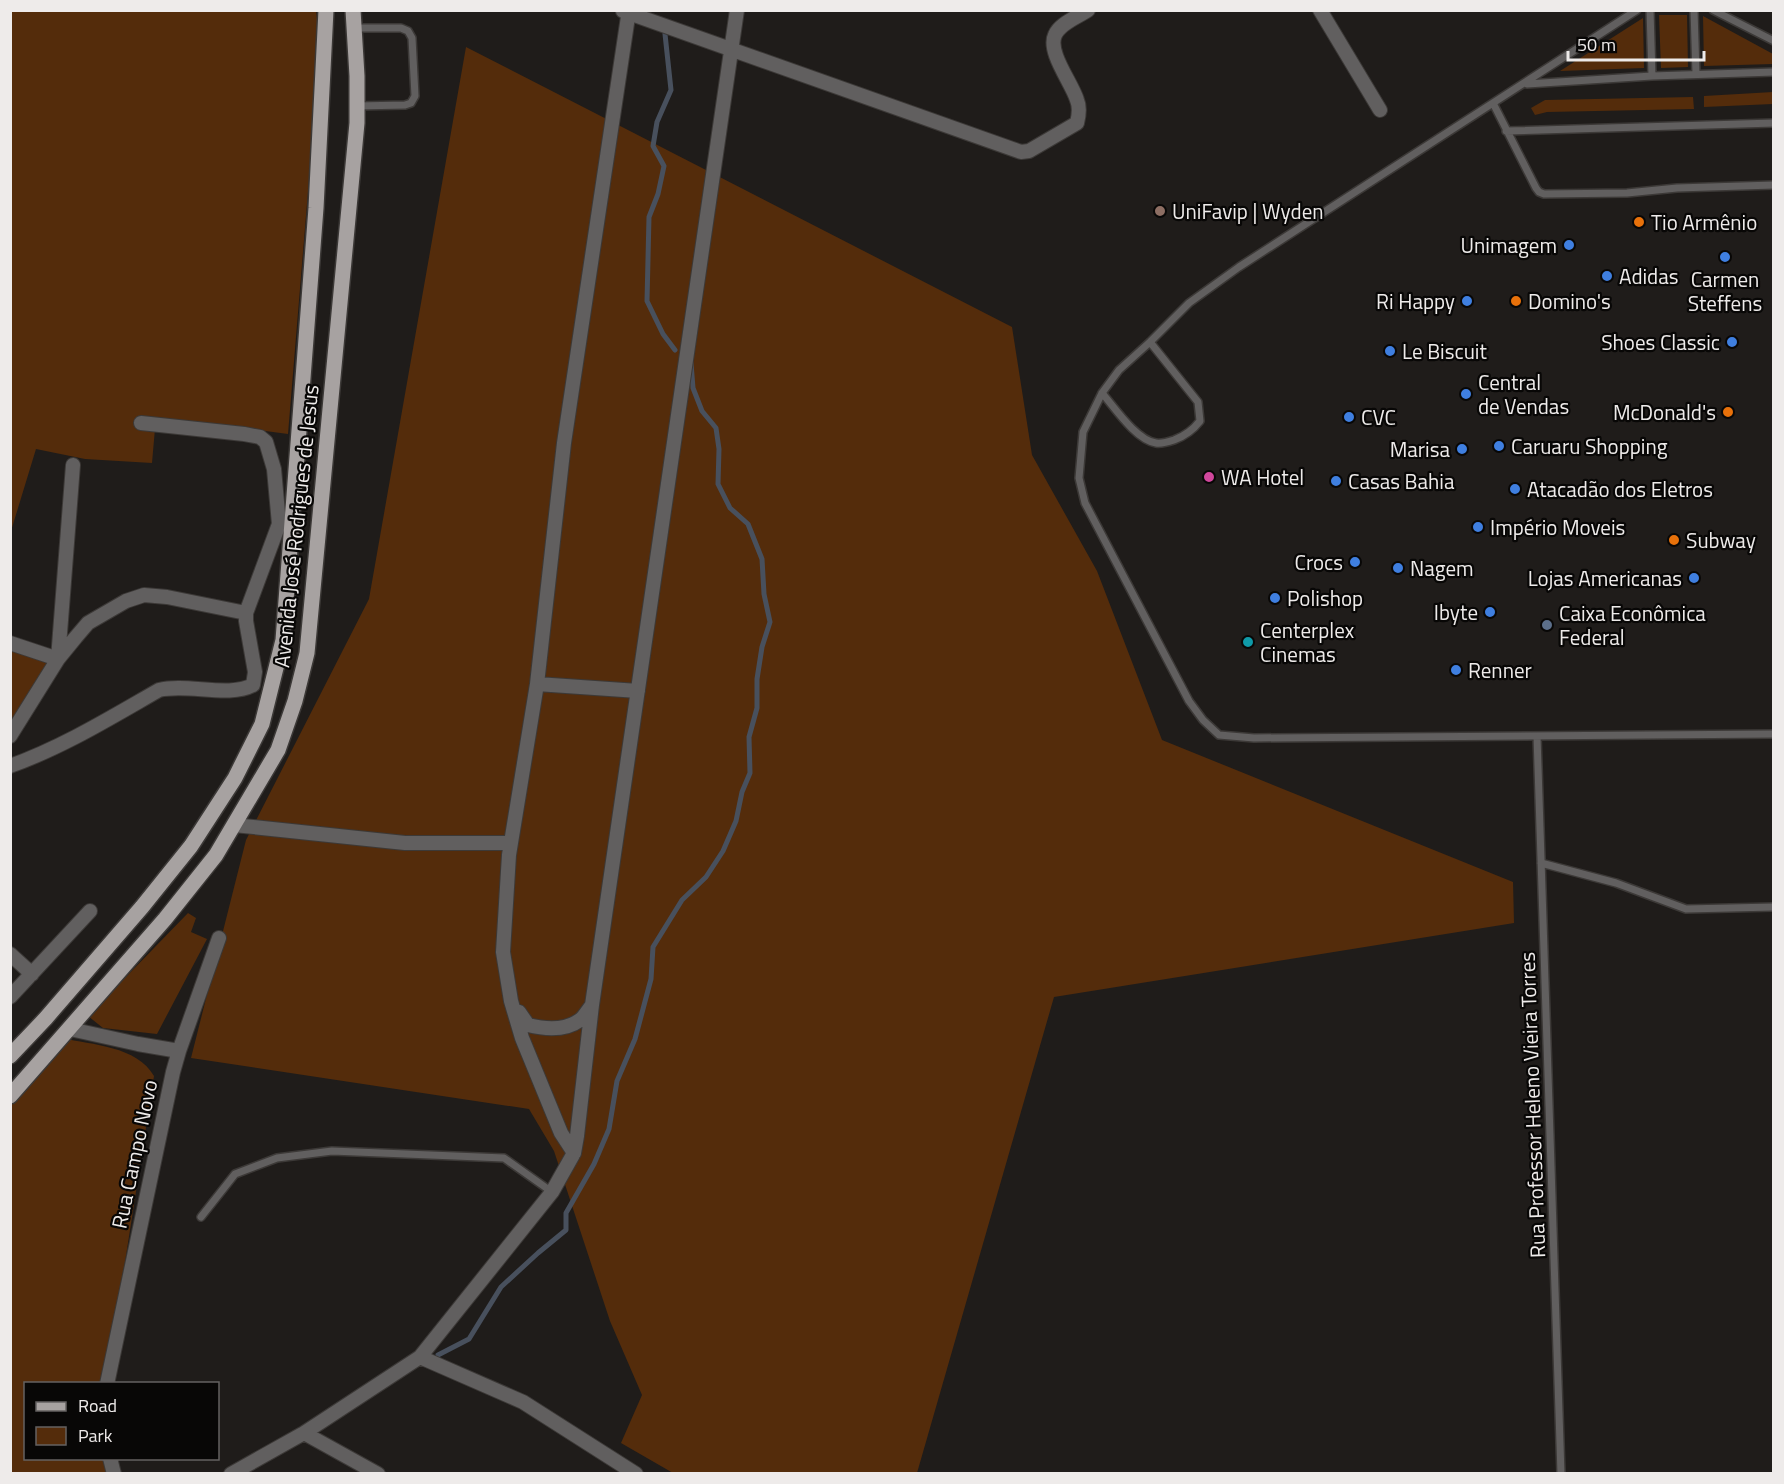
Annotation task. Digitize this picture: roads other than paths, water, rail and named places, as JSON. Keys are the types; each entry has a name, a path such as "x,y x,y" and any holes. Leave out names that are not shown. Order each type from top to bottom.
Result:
{"main road":[{"name":"Avenida José Rodrigues de Jesus","path":"10,1056 142,907 191,846 235,778 262,724 283,640 286,523 316,208 326,10"},
{"name":"Avenida José Rodrigues de Jesus","path":"10,1096 165,919 216,855 278,750 295,701 307,652 357,106 353,10"}],"street":[{"path":"231,1473 304,1433 420,1357 552,1192 574,1153 592,1005 737,10"},
{"path":"574,1153 561,1133 522,1038 511,1001 503,952 511,843 537,684 564,443 626,11 1021,152 1029,151 1077,123 1078,101 1053,49 1054,36 1063,25 1088,10"},
{"path":"1320,10 1380,110"},
{"path":"10,766 42,754 159,690 170,687 235,690 247,689 253,685 255,672 246,613 286,523 266,442 260,437 141,423"},
{"path":"57,659 73,465"},
{"path":"10,736 57,659 88,623 126,601 144,595 167,597 246,613"},
{"path":"10,643 57,659"},
{"path":"537,684 638,691"},
{"path":"234,825 405,843 511,843"},
{"path":"10,997 90,912"},
{"name":"Rua Campo Novo","path":"107,1382 173,1072 219,938"},
{"path":"10,954 32,974"},
{"path":"511,1001 528,1025 547,1029 565,1026 579,1020 592,1005"},
{"path":"70,1029 179,1051"},
{"path":"420,1357 523,1402 636,1473"},
{"path":"304,1433 378,1473"}],"lane":[{"path":"1637,10 1239,267 1189,303 1119,370 1102,393 1083,432 1079,478 1085,503 1189,701 1203,720 1219,735 1254,738 1773,734"},
{"path":"1650,10 1652,76"},
{"path":"1694,10 1696,74"},
{"path":"1713,10 1773,41"},
{"path":"355,28 401,28 408,31 412,38 415,96 411,103 405,105 357,106"},
{"path":"1525,84 1652,76 1773,72"},
{"path":"1493,103 1536,188 1544,194 1773,185"},
{"path":"1506,131 1773,123"},
{"path":"1102,393 1143,438 1155,443 1165,443 1179,438 1194,429 1200,421 1198,402 1150,342"},
{"name":"Rua Professor Heleno Vieira Torres","path":"1537,736 1561,1473"},
{"path":"1541,863 1616,884 1686,909 1773,907"},
{"path":"201,1217 235,1174 277,1158 332,1151 504,1158 552,1192"}],"waterway":[{"path":"665,34 671,90 657,122 653,146 664,166 658,194 649,217 647,301 663,334 675,350"},
{"path":"438,1355 469,1339 501,1287 566,1230 566,1213 594,1164 609,1129 617,1081 635,1039 651,979 653,947 682,900 706,877 723,851 736,821 742,792 750,773 749,737 757,708 757,679 762,647 770,622 764,594 762,559 748,524 730,508 718,484 719,449 716,428 702,411 693,388 691,363"}],"place":[{"name":"UniFavip | Wyden","path":"1160,211"},
{"name":"Tio Armênio","path":"1639,222"},
{"name":"Unimagem","path":"1569,245"},
{"name":"Carmen Steffens","path":"1725,257"},
{"name":"Adidas","path":"1607,276"},
{"name":"Ri Happy","path":"1467,301"},
{"name":"Domino's","path":"1516,301"},
{"name":"Shoes Classic","path":"1732,342"},
{"name":"Le Biscuit","path":"1390,351"},
{"name":"Central de Vendas","path":"1466,394"},
{"name":"McDonald's","path":"1728,412"},
{"name":"CVC","path":"1349,417"},
{"name":"Caruaru Shopping","path":"1499,446"},
{"name":"Marisa","path":"1462,449"},
{"name":"WA Hotel","path":"1209,477"},
{"name":"Casas Bahia","path":"1336,481"},
{"name":"Atacadão dos Eletros","path":"1515,489"},
{"name":"Império Moveis","path":"1478,527"},
{"name":"Subway","path":"1674,540"},
{"name":"Crocs","path":"1355,562"},
{"name":"Nagem","path":"1398,568"},
{"name":"Lojas Americanas","path":"1694,578"},
{"name":"Polishop","path":"1275,598"},
{"name":"Ibyte","path":"1490,612"},
{"name":"Caixa Econômica Federal","path":"1547,625"},
{"name":"Centerplex Cinemas","path":"1248,642"},
{"name":"Renner","path":"1456,670"}]}
